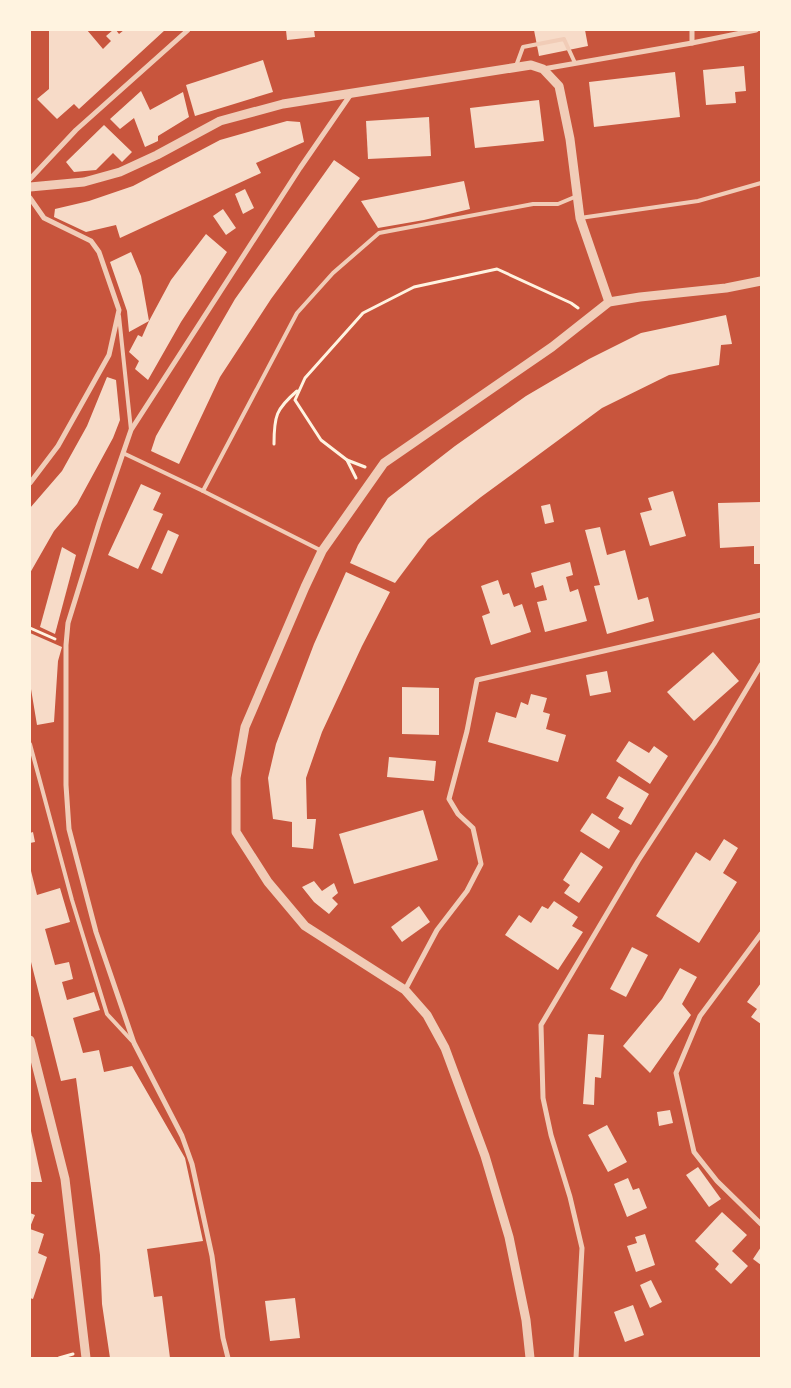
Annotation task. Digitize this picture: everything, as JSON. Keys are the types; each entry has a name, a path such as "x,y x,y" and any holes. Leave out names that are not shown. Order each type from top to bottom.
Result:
{"street":[{"path":"30,180 76,130 188,30"},
{"path":"692,30 692,43"},
{"path":"30,187 84,182 120,172 220,122 283,104 531,65 544,69 756,30"},
{"path":"544,69 559,86 570,139 580,218 609,302"},
{"path":"228,1358 212,1256 192,1164 182,1136 134,1043 96,932 69,829 66,785 66,645 68,623 98,523 131,430 300,168 351,94"},
{"path":"30,198 44,218 91,241 99,252 118,310 109,355 58,446 30,483"},
{"path":"530,1358 526,1320 509,1237 485,1156 445,1048 427,1015 406,990 305,926 268,882 236,832 236,778 245,728 304,587 322,551 384,463 552,347 609,302 726,288 761,281"},
{"path":"406,990 437,930 467,891 481,864 473,828 458,814 449,799 477,680 761,615"},
{"path":"576,1358 582,1248 570,1197 551,1135 543,1098 541,1025 638,861 714,744 761,665"},
{"path":"761,934 700,1016 676,1073 694,1152 717,1181 761,1224"},
{"path":"30,1040 65,1179 86,1358"}],"lane":[{"path":"516,68 522,47 564,39 576,63"},
{"path":"580,218 698,201 761,183"},
{"path":"203,490 296,314 333,273 379,234 533,204 558,204 578,196"},
{"path":"118,310 131,430"},
{"path":"123,453 203,490 322,551"},
{"path":"30,744 72,900 107,1014 134,1043"}],"path":[{"path":"378,472 347,460 321,440 294,400 305,378 363,313 414,287 497,269 571,303 592,316"},
{"path":"274,444 274,422 283,403 300,389"},
{"path":"30,628 66,645"}],"building":[{"path":"49,30 87,30 103,49 111,41 106,36 113,30 116,30 119,34 124,30 165,30 79,109 74,104 57,119 37,99 49,89"},
{"path":"286,30 314,30 315,37 287,40"},
{"path":"534,30 585,30 588,46 539,56"},
{"path":"263,60 273,92 195,116 186,85"},
{"path":"744,66 746,91 735,92 736,103 706,105 703,70"},
{"path":"675,72 680,117 594,127 589,82"},
{"path":"141,91 150,110 183,92 189,117 158,136 158,141 145,147 134,118 120,129 110,119"},
{"path":"539,100 544,141 475,148 470,108"},
{"path":"429,117 431,156 368,159 366,121"},
{"path":"287,121 300,122 304,142 256,163 261,173 120,238 116,225 86,232 54,217 55,209 89,201 133,186 220,140"},
{"path":"104,125 132,152 122,162 113,153 96,170 74,172 66,162"},
{"path":"334,160 360,178 271,299 220,377 179,464 151,451 156,436 235,299"},
{"path":"464,181 470,209 424,220 378,228 361,201"},
{"path":"245,189 254,208 243,214 235,194"},
{"path":"223,209 236,228 226,235 213,216"},
{"path":"206,234 227,252 181,322 148,380 135,369 139,361 129,352 138,335 142,337 171,280"},
{"path":"131,252 141,276 149,321 129,332 127,311 110,262"},
{"path":"726,315 732,344 721,345 719,365 669,375 602,408 481,497 428,539 395,583 350,563 358,545 388,498 455,446 526,396 589,359 641,333"},
{"path":"107,377 116,380 120,420 113,438 77,504 54,531 30,573 30,508 62,471 87,426"},
{"path":"141,484 161,493 153,510 163,514 138,569 108,555"},
{"path":"673,491 686,536 650,546 640,513 652,510 648,498"},
{"path":"761,502 761,564 754,564 754,546 720,548 718,503"},
{"path":"550,504 554,522 545,524 541,506"},
{"path":"600,527 607,555 625,550 638,600 648,597 654,621 607,634 594,586 600,585 585,530"},
{"path":"168,530 179,535 162,574 151,569"},
{"path":"62,547 76,555 55,634 40,627"},
{"path":"570,562 573,575 566,577 570,592 578,589 587,621 545,632 537,602 547,600 543,585 535,588 531,573"},
{"path":"346,572 390,592 362,646 322,732 306,778 307,819 316,819 313,849 292,847 292,822 273,819 268,778 276,744 314,644"},
{"path":"498,580 503,595 509,593 514,607 522,604 531,632 491,645 482,616 490,613 481,586"},
{"path":"30,633 62,647 58,661 54,722 37,725 30,683"},
{"path":"713,652 739,681 694,721 667,692"},
{"path":"607,671 611,692 590,696 586,675"},
{"path":"402,687 439,688 439,735 402,734"},
{"path":"531,694 547,698 543,712 550,714 546,729 566,735 558,762 488,742 496,712 516,718 521,702 528,705"},
{"path":"629,741 649,753 654,746 668,756 650,784 616,761"},
{"path":"389,757 436,761 434,781 387,777"},
{"path":"619,776 649,794 631,825 618,818 624,808 606,798"},
{"path":"423,810 438,860 354,884 339,834"},
{"path":"592,813 620,831 609,849 580,831"},
{"path":"33,832 35,842 30,843 30,833"},
{"path":"724,839 738,848 723,873 737,882 699,943 656,916 696,852 710,861"},
{"path":"581,852 603,867 579,903 564,893 570,885 563,880"},
{"path":"31,871 37,895 60,888 70,922 45,929 55,965 69,962 73,979 62,982 67,1000 94,992 100,1010 73,1018 83,1053 99,1050 104,1072 132,1066 185,1158 203,1241 147,1249 154,1297 162,1296 170,1358 110,1358 102,1304 100,1255 76,1078 61,1081 30,958"},
{"path":"314,881 322,891 334,883 338,893 332,898 338,904 329,914 314,902 302,887"},
{"path":"554,901 578,917 572,926 583,932 558,970 505,935 519,915 531,923 542,906 548,909"},
{"path":"419,906 430,922 402,942 391,927"},
{"path":"632,947 648,955 626,997 610,989"},
{"path":"680,968 697,977 682,1004 691,1015 650,1073 623,1046 662,999"},
{"path":"761,983 761,1024 751,1017 757,1009 747,1002"},
{"path":"588,1034 604,1035 601,1078 595,1077 594,1105 583,1104"},
{"path":"670,1110 673,1123 659,1126 657,1112"},
{"path":"607,1125 627,1162 608,1172 588,1135"},
{"path":"31,1131 42,1182 30,1182"},
{"path":"698,1167 721,1199 709,1207 686,1175"},
{"path":"628,1178 633,1190 639,1188 647,1208 627,1217 614,1184"},
{"path":"722,1212 747,1235 732,1251 748,1266 731,1284 715,1269 719,1264 695,1241"},
{"path":"30,1213 35,1215 30,1227"},
{"path":"30,1229 44,1234 38,1253 47,1257 33,1299 30,1298"},
{"path":"645,1234 655,1265 636,1272 627,1246 637,1243 635,1237"},
{"path":"761,1247 761,1265 753,1259"},
{"path":"651,1280 662,1302 650,1308 640,1285"},
{"path":"295,1298 300,1338 270,1341 265,1301"},
{"path":"633,1305 644,1335 625,1342 614,1312"}]}
